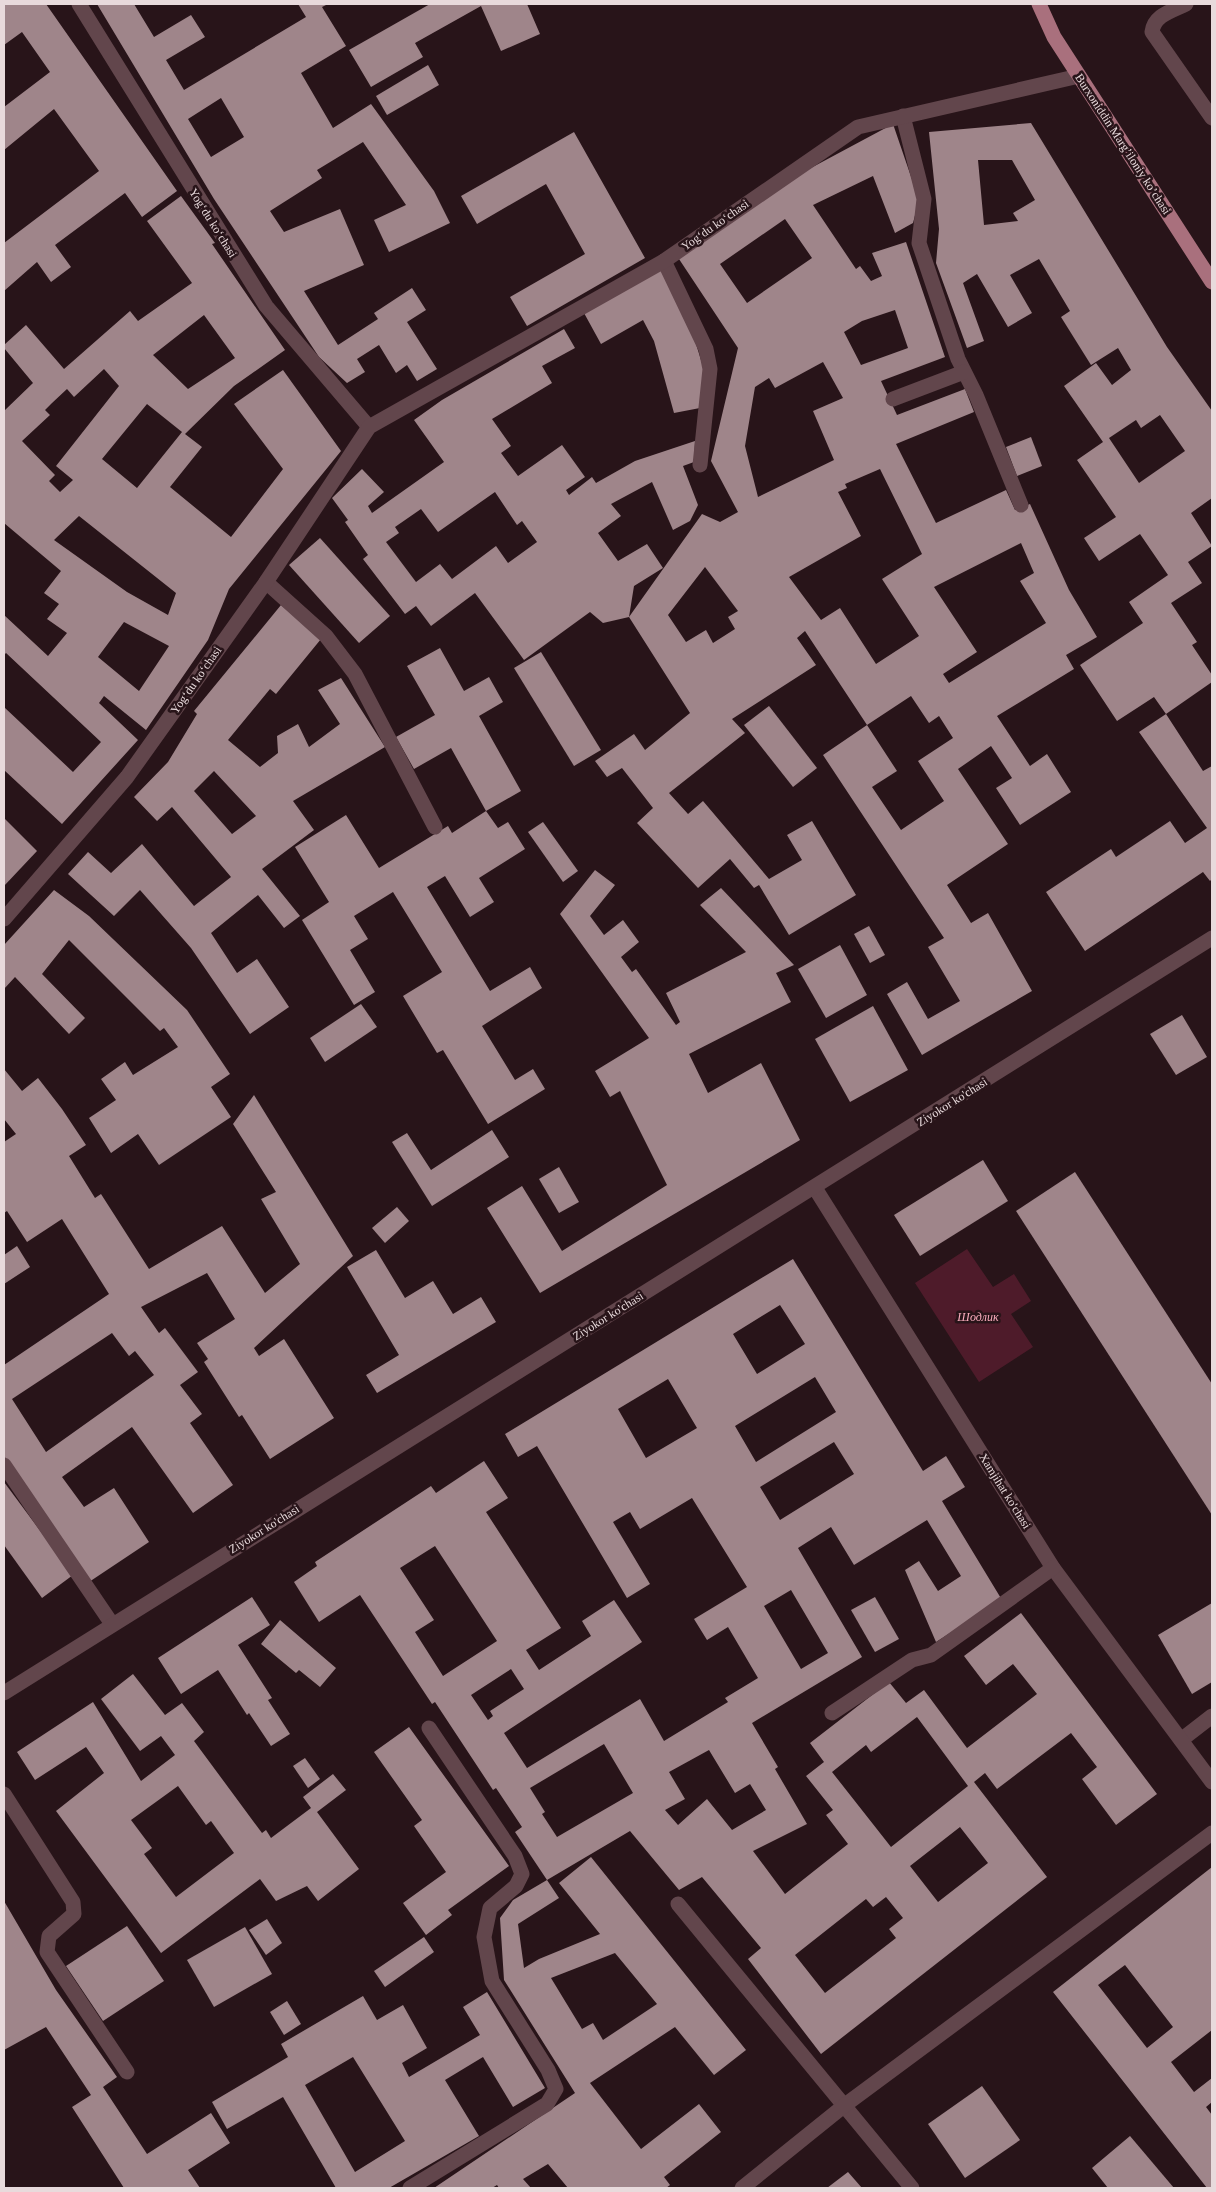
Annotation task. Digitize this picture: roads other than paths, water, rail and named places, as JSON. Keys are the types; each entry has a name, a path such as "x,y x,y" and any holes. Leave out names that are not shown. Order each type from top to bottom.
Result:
{"main road":[{"name":"Burxoniddin Marg’iloniy ko’chasi","path":"1040,4 1054,37 1212,282"}],"street":[{"name":"Yogʻdu koʻchasi","path":"79,4 266,306 369,427"},
{"path":"1186,4 1159,18 1153,24 1152,32 1212,118"},
{"name":"Yogʻdu koʻchasi","path":"4,919 127,777 266,582 369,427 664,261 858,126 1079,76"},
{"path":"904,116 924,199 920,243 964,372 976,395 1021,505"},
{"path":"664,261 702,341 710,369 700,465"},
{"path":"893,399 964,372"},
{"path":"266,582 326,636 355,674 435,827"},
{"name":"Ziyokor ko'chasi","path":"4,1693 112,1624 816,1188 1212,938"},
{"name":"Xamjihat ko'chasi","path":"816,1188 1053,1568 1212,1782"},
{"path":"4,1465 112,1624"},
{"path":"832,1713 912,1660 931,1655 1053,1568"},
{"path":"1181,1740 1212,1716"},
{"path":"410,2188 547,2104 556,2089 548,2070 492,1981 484,1937 490,1908 516,1886 522,1874 515,1856 429,1728"},
{"path":"4,1794 73,1902 74,1914 49,1936 47,1952 127,2072"},
{"path":"742,2188 845,2105 1212,1833"},
{"path":"678,1904 912,2188"}],"park label":[{"name":"Шодлик","path":"978,1317"}]}
